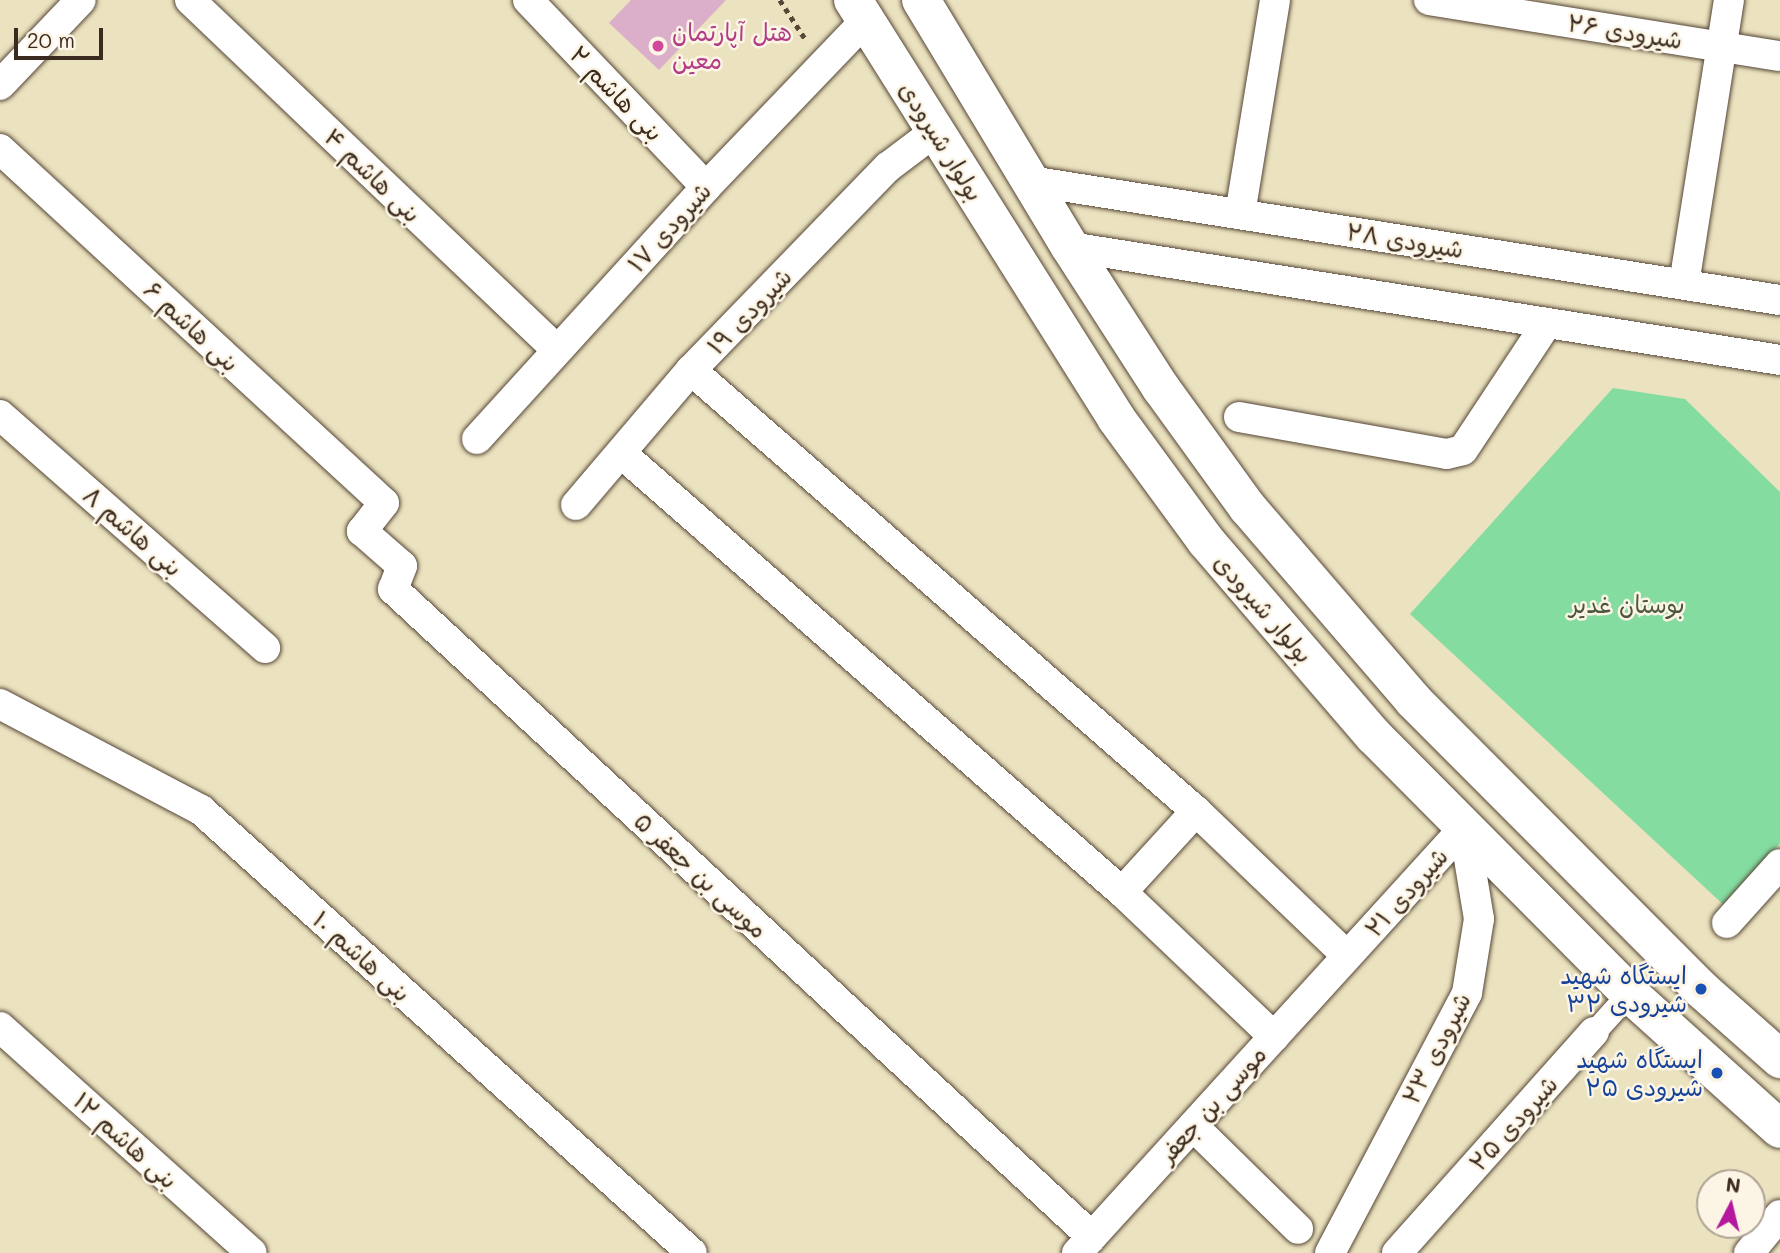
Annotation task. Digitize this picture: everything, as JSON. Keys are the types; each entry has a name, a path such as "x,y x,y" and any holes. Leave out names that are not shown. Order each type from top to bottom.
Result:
{"main road":[{"path":"921,0 1070,247 1161,387 1248,508 1413,700 1701,989 1780,1059"},
{"name":"بولوار شیرودی","path":"859,10 1116,418 1206,541 1374,736 1629,993 1780,1129"}],"street":[{"path":"0,86 82,0"},
{"name":"بنی هاشم ۴","path":"190,0 557,350"},
{"name":"بنی هاشم ۲","path":"528,0 706,187"},
{"path":"1240,214 1275,0"},
{"name":"شیرودی ۲۶","path":"1429,0 1780,56"},
{"path":"1684,284 1729,0"},
{"name":"شیرودی ۱۷","path":"477,439 706,187 823,64 859,10"},
{"name":"شیرودی ۱۹","path":"576,505 691,370 888,167 937,130"},
{"name":"بنی هاشم ۶","path":"0,149 384,503"},
{"name":"شیرودی ۲۸","path":"1030,181 1780,300"},
{"path":"1070,247 1780,360"},
{"path":"1239,416 1447,454 1463,450 1547,323"},
{"path":"691,370 1196,811 1348,956"},
{"name":"بنی هاشم ۸","path":"0,415 265,648"},
{"path":"621,453 1122,892 1273,1037"},
{"name":"موسی بن جعفر ۵","path":"384,503 362,531 402,566 393,589 1084,1245"},
{"name":"بنی هاشم ۱۰","path":"0,704 201,810 692,1253"},
{"path":"1122,892 1196,811"},
{"name":"شیرودی ۲۱","path":"1348,956 1464,828"},
{"name":"شیرودی ۲۳","path":"1330,1253 1467,993 1479,919 1464,828"},
{"path":"1727,923 1780,864"},
{"name":"موسی بن جعفر","path":"1084,1245 1348,956"},
{"name":"شیرودی ۲۵","path":"1397,1253 1629,993"},
{"name":"بنی هاشم ۱۲","path":"0,1027 253,1253"},
{"path":"1193,1126 1298,1229"},
{"path":"1749,1253 1780,1215"}],"path":[{"path":"780,0 823,64"}],"green space":[{"name":"بوستان غدیر","path":"1613,388 1685,399 1780,492 1780,843 1727,908 1410,614"}],"building":[{"name":"هتل آپارتمان معین","path":"631,0 726,0 659,70 609,23"}],"place":[{"name":"هتل آپارتمان معین","path":"658,46"},
{"name":"ایستگاه شهید شیرودی ۳۲","path":"1701,989"},
{"name":"ایستگاه شهید شیرودی ۲۵","path":"1717,1073"}]}
